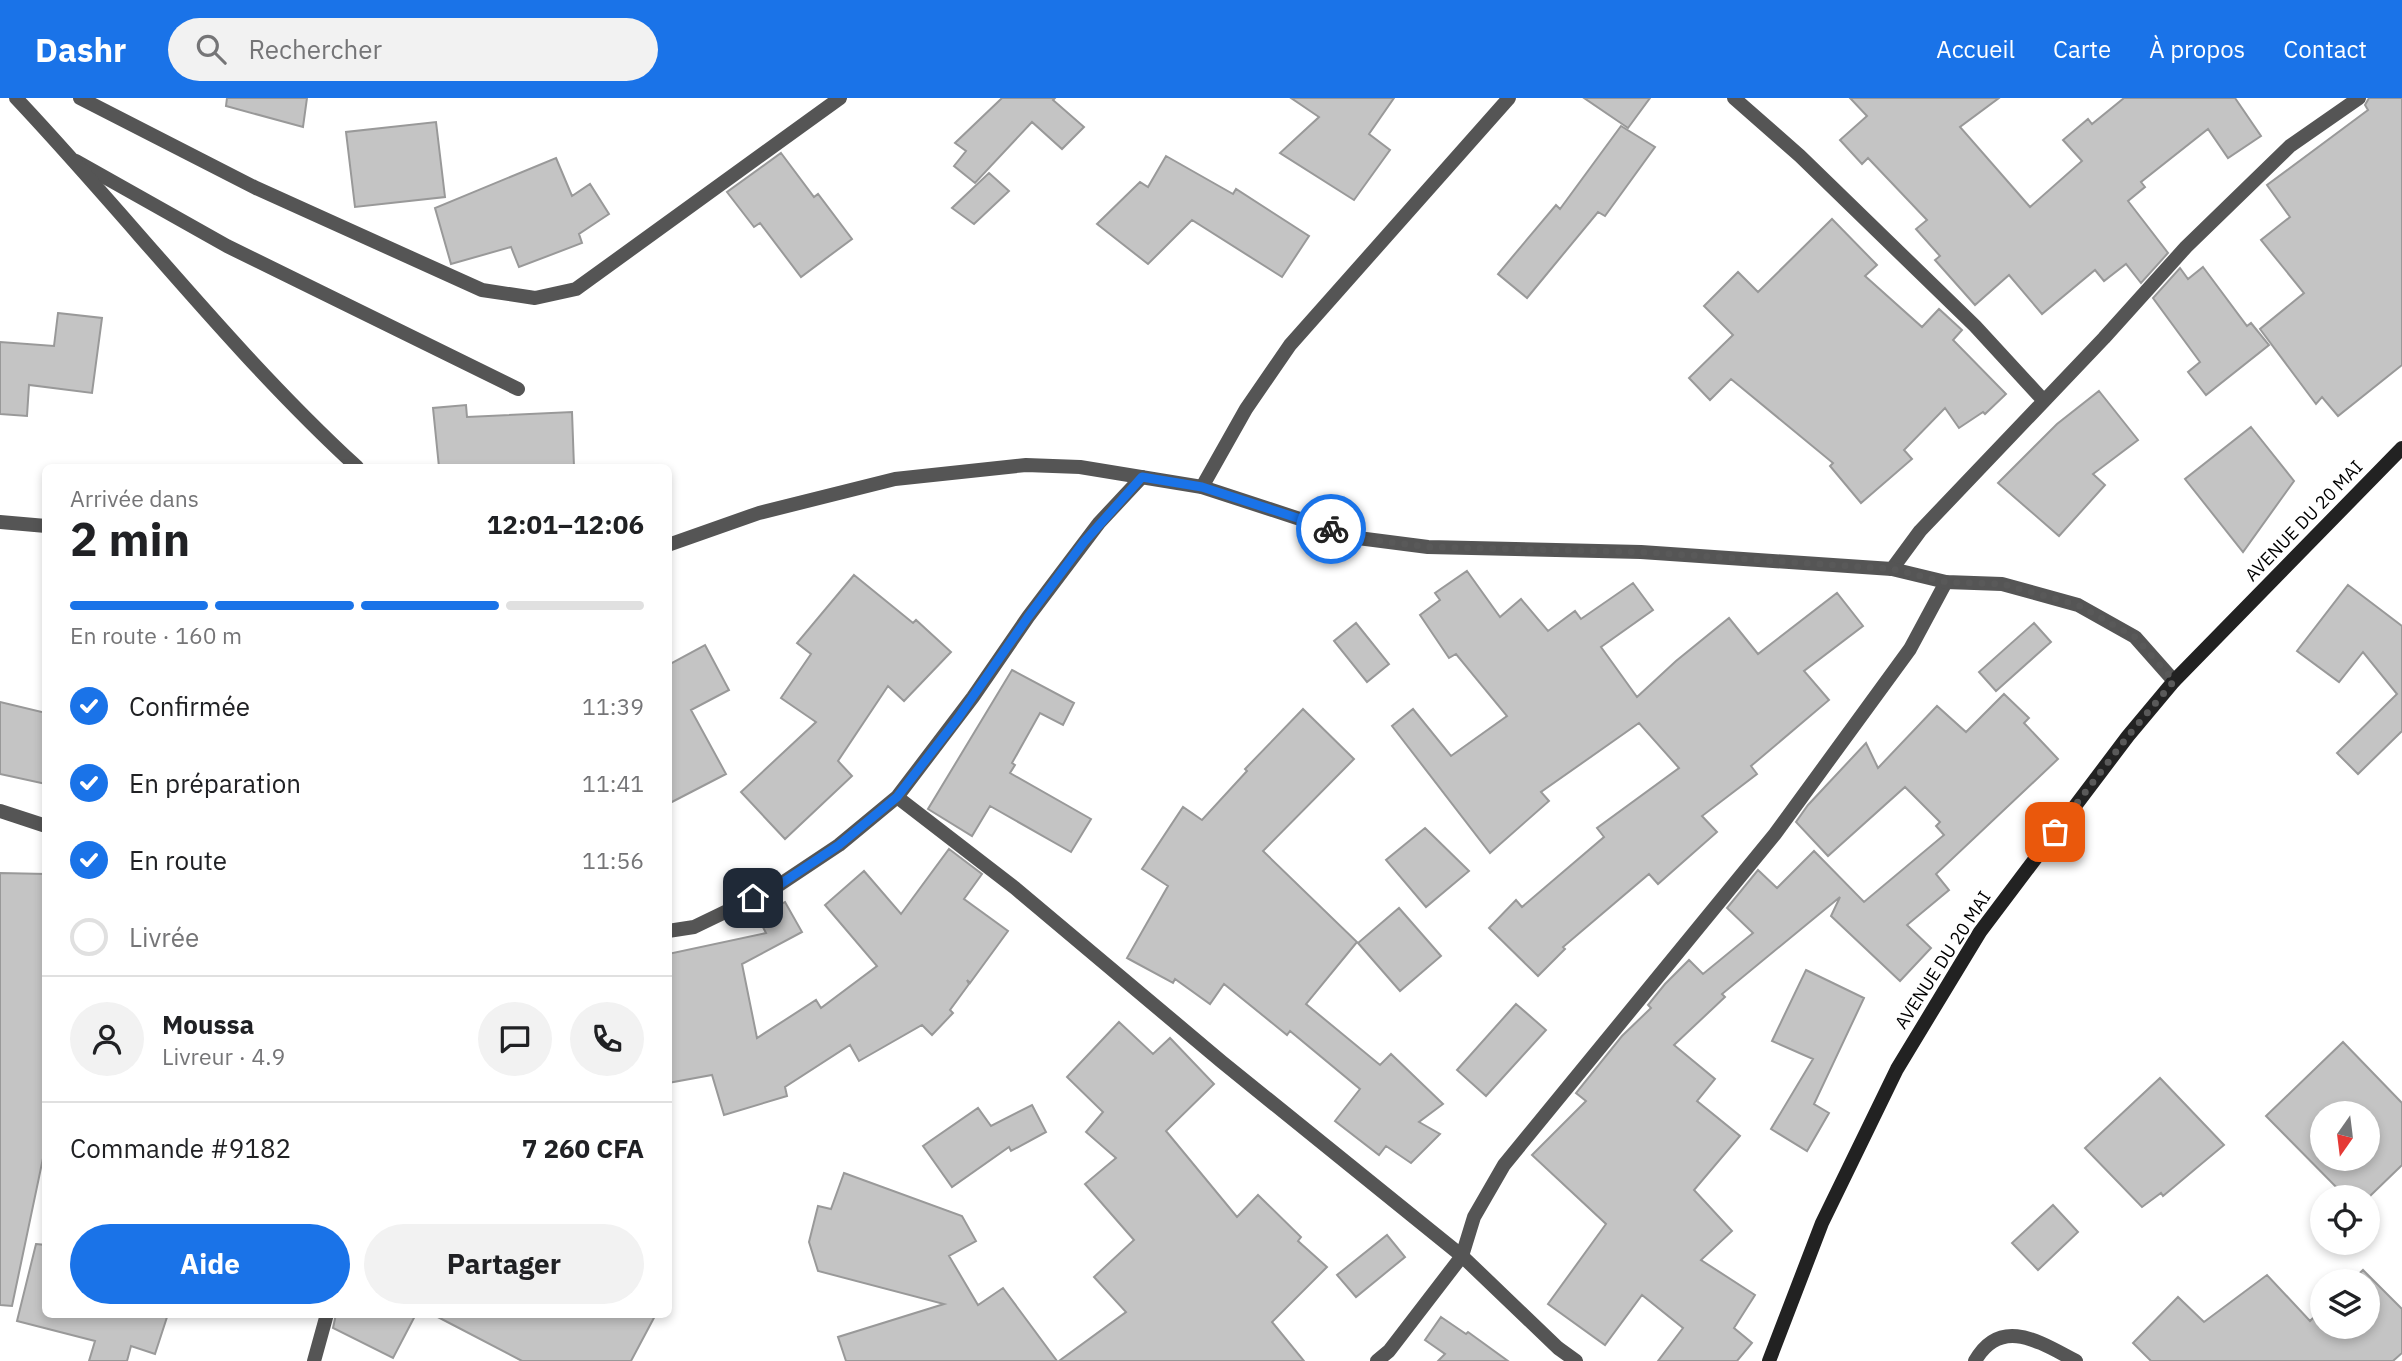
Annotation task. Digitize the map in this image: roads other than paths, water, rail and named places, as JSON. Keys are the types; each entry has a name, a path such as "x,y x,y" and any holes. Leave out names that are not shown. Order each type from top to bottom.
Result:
{"main road":[{"name":"AVENUE DU 20 MAI","path":"1769,1361 1822,1223 1897,1069 1980,932 2128,736 2174,681 2402,448"}],"street":[{"path":"16,98 76,161 240,348 354,464"},
{"path":"80,98 256,188 482,289 535,298 576,289 840,98"},
{"path":"1202,487 1246,409 1290,345 1509,98"},
{"path":"1734,98 1800,156 1975,326 2044,401"},
{"path":"1892,569 1920,531 2186,247 2290,146 2359,98"},
{"path":"76,161 227,246 517,389"},
{"path":"672,544 759,513 895,479 1026,465 1080,467 1202,487 1358,538 1428,547 1642,552 1892,569 1946,582 2002,584 2078,605 2135,637 2174,681"},
{"path":"672,930 694,927 773,889 839,845 897,797 958,718 1084,542 1142,477"},
{"path":"0,522 42,526"},
{"path":"1377,1361 1389,1351 1462,1256 1474,1217 1504,1165 1775,834 1910,649 1946,582"},
{"path":"897,797 1016,888 1222,1062 1462,1256 1558,1348 1576,1361"},
{"path":"0,811 42,826"},
{"path":"314,1361 326,1318"},
{"path":"1975,1361 1987,1343 2005,1336 2028,1336 2076,1361"}]}
